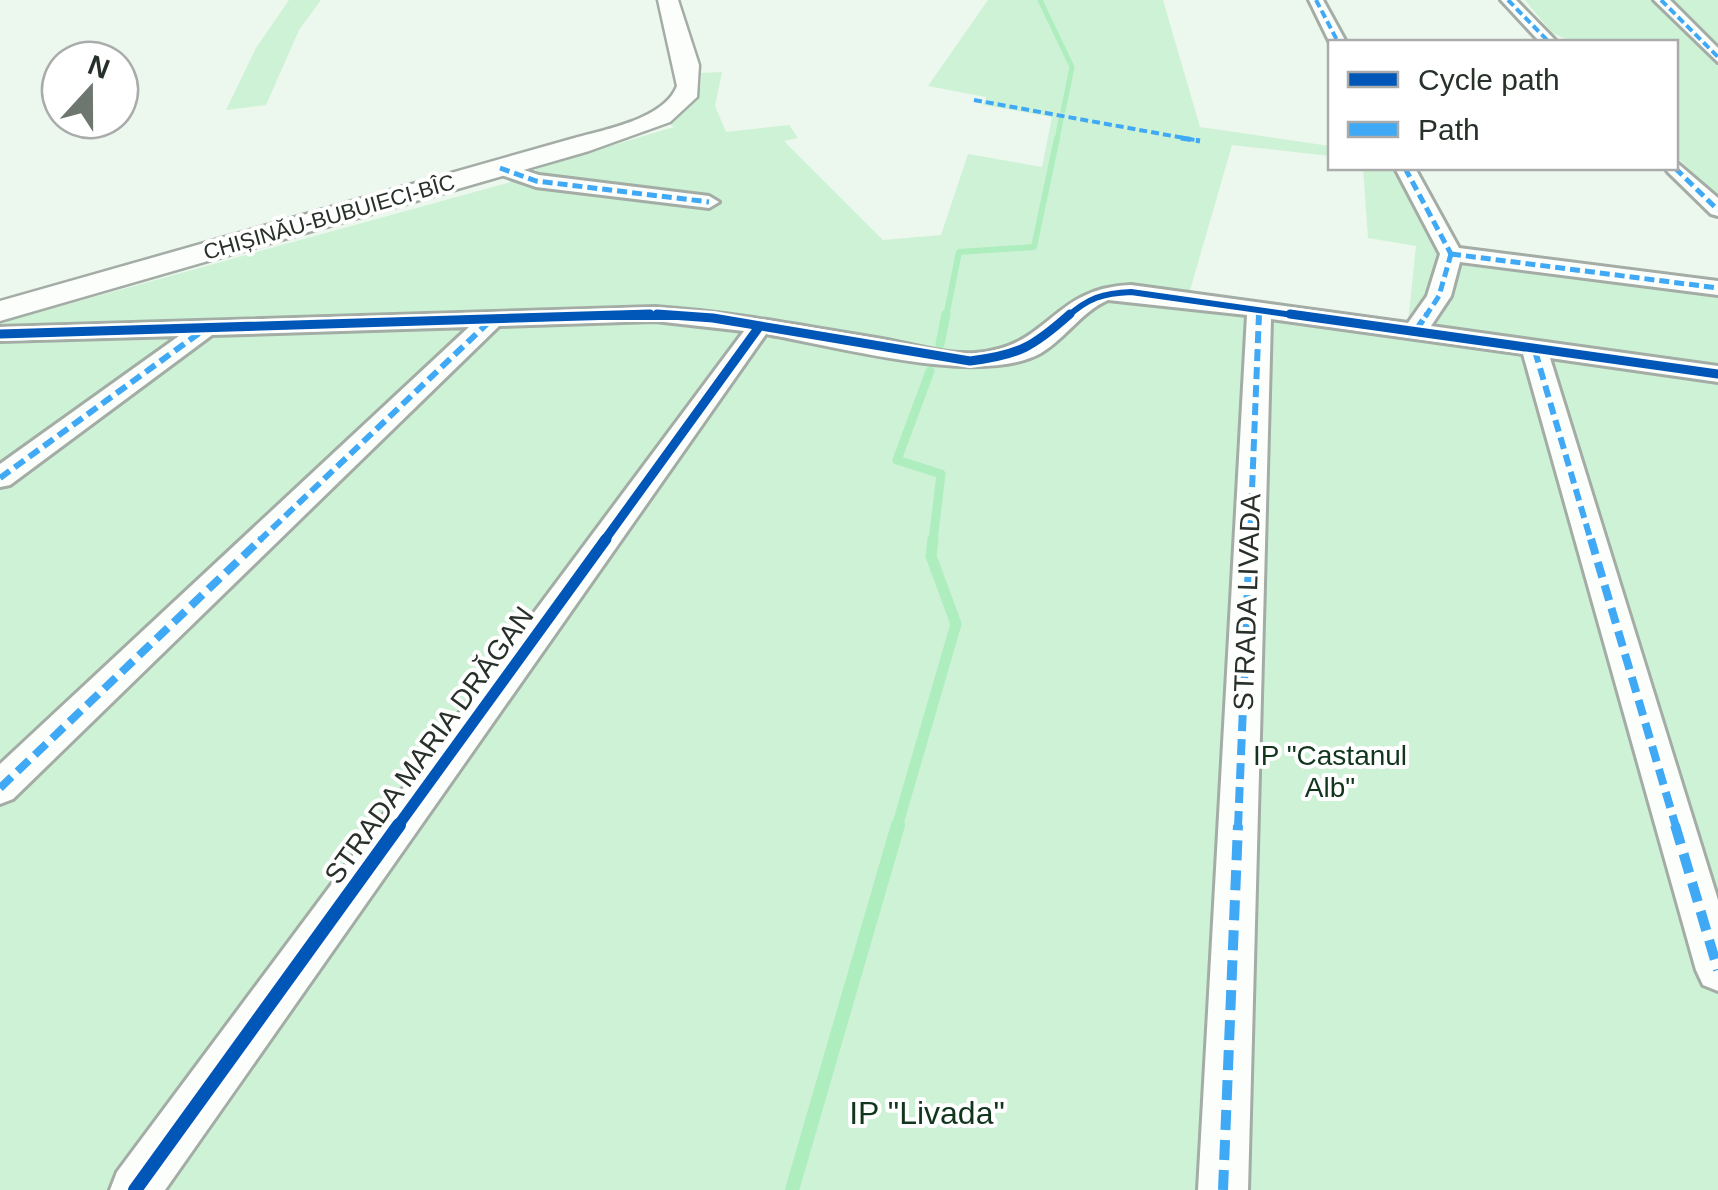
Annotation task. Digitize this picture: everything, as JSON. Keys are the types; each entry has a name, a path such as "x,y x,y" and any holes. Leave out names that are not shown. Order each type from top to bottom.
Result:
{"street":[{"name":"CHIȘINĂU-BUBUIECI-BÎC","path":"0,311 500,168 657,118 682,101 689,86 668,0"},
{"path":"1316,0 1337,40"},
{"path":"1508,0 1547,40"},
{"path":"1661,0 1718,57"},
{"path":"500,168 536,181 708,202"},
{"path":"1406,170 1451,254 1439,296 1416,330"},
{"path":"1677,170 1718,210"},
{"path":"1451,254 1718,288"},
{"path":"0,334 655,314 970,360 1033,348 1064,316 1104,293 1132,292 1259,313 1416,330 1536,351 1718,374"},
{"name":"STRADA LIVADA","path":"1223,1190 1259,313"},
{"path":"0,788 491,320"},
{"name":"STRADA MARIA DRĂGAN","path":"135,1190 759,327"},
{"path":"0,478 206,328"},
{"path":"1536,351 1718,970"}],"green space":[{"path":"289,0 321,0 299,30 266,105 226,110 256,48"},
{"path":"988,0 1163,0 1200,127 1328,146 1328,156 1232,145 1189,294 1408,323 1416,246 1368,238 1363,170 1399,170 1444,263 1718,296 1718,1190 0,1190 0,323 536,175 536,168 674,127 667,122 697,97 701,73 722,72 715,106 726,132 789,125 798,138 784,141 883,240 941,235 968,154 1042,167 1052,117 983,105 986,97 928,86"},
{"path":"1525,0 1718,0 1718,199 1678,158 1678,40 1568,40 1552,33"}],"waterway":[{"path":"1040,0 1072,67 1063,111"},
{"path":"1057,140 1061,119"},
{"path":"946,317 959,252 1034,247 1057,138"},
{"path":"940,344 946,314"},
{"path":"930,371 897,460 941,474 933,541"},
{"path":"897,827 956,624 931,556 933,539"},
{"path":"792,1190 898,825"}],"marked path":[{"path":"1316,0 1337,40"},
{"path":"1508,0 1547,40"},
{"path":"1661,0 1718,57"},
{"path":"974,100 1200,141"},
{"path":"500,168 536,181 709,202"},
{"path":"1406,170 1451,254"},
{"path":"1677,170 1718,210"},
{"path":"1451,254 1718,288"},
{"path":"1416,330 1439,296 1451,254"},
{"path":"1223,1190 1259,313"},
{"path":"0,788 491,320"},
{"path":"0,478 202,331"},
{"path":"1535,351 1718,970"}],"cycle path":[{"path":"0,334 655,314 713,318 970,361 1005,357 1033,347 1083,302 1104,293 1131,292 1718,374"},
{"path":"135,1190 759,327"}],"park label":[{"name":"IP \"Castanul Alb\"","path":"1330,771"},
{"name":"IP \"Livada\"","path":"927,1113"}]}
